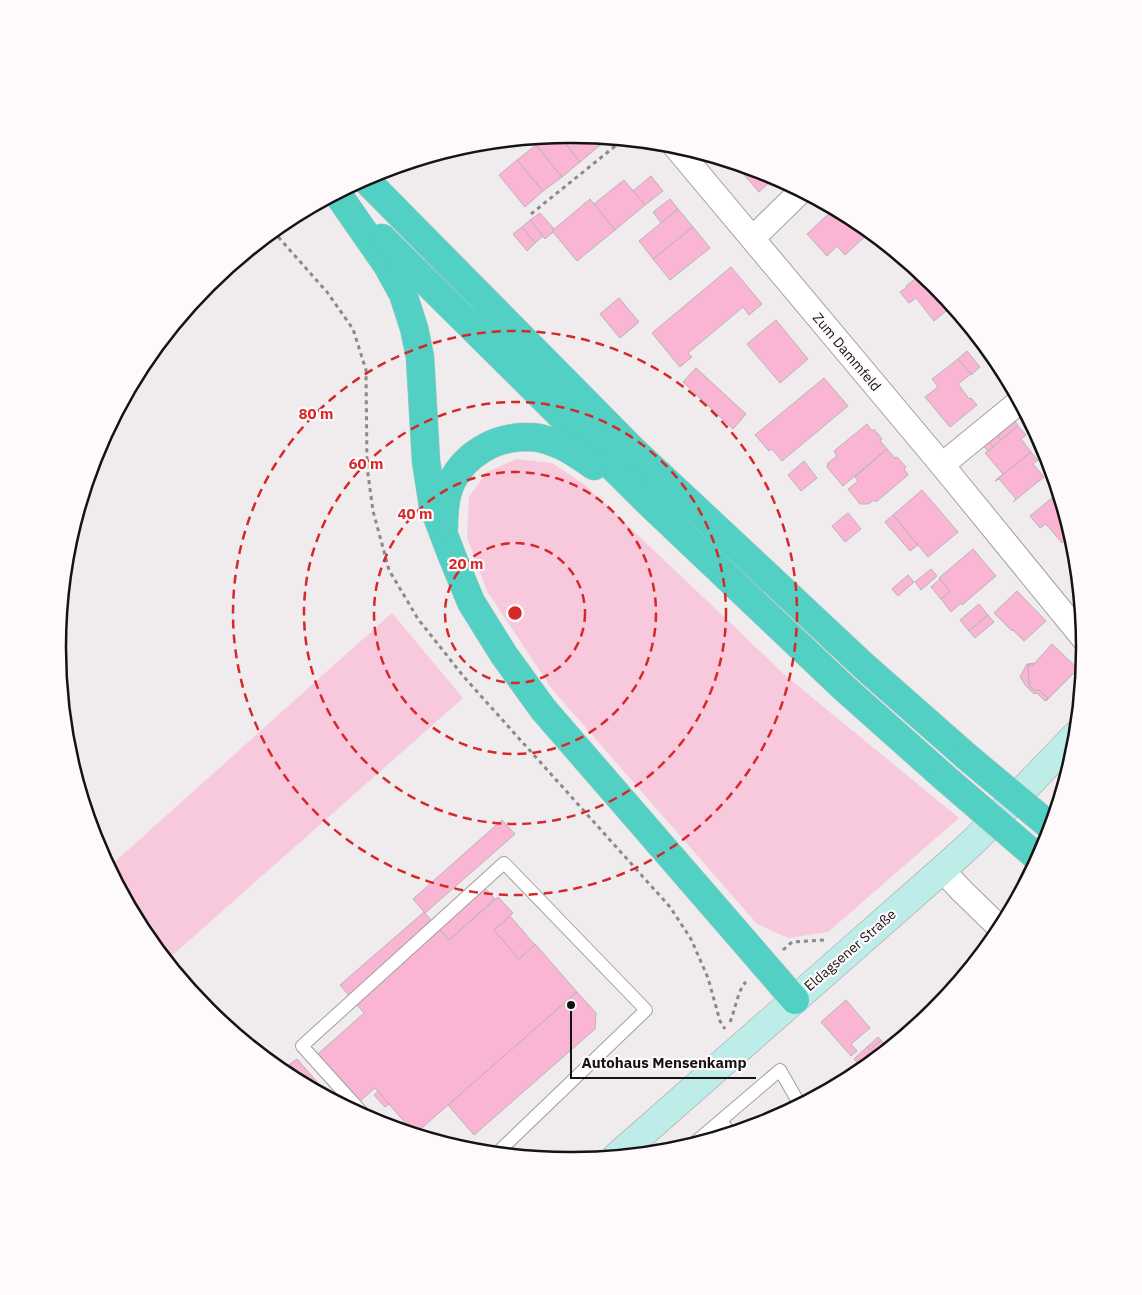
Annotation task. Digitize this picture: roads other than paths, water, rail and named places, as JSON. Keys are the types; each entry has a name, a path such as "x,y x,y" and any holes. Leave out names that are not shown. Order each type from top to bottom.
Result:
{"highway":[{"path":"370,185 633,450 865,667 966,756 1045,821"},
{"path":"342,198 649,503 844,688 1032,853"},
{"path":"341,199 387,265 403,294 409,311 420,357 426,462 433,506 471,602 504,655 543,709 794,1000"},
{"path":"452,556 444,531 444,506 452,481 467,460 488,445 512,437 538,437 562,445 649,503"}],"main road":[{"name":"Eldagsener Straße","path":"624,1149 942,870 974,840 1066,745"}],"street":[{"name":"Zum Dammfeld","path":"683,155 942,465 1075,628"},
{"path":"753,238 796,196"},
{"path":"942,465 1014,406"},
{"path":"942,870 994,922"}],"lane":[{"path":"354,1103 302,1046 504,863 646,1010 503,1148"},
{"path":"706,1134 780,1070 796,1099"},
{"path":"722,1121 726,1127"}],"place":[{"name":"Autohaus Mensenkamp","path":"571,1005"}]}
